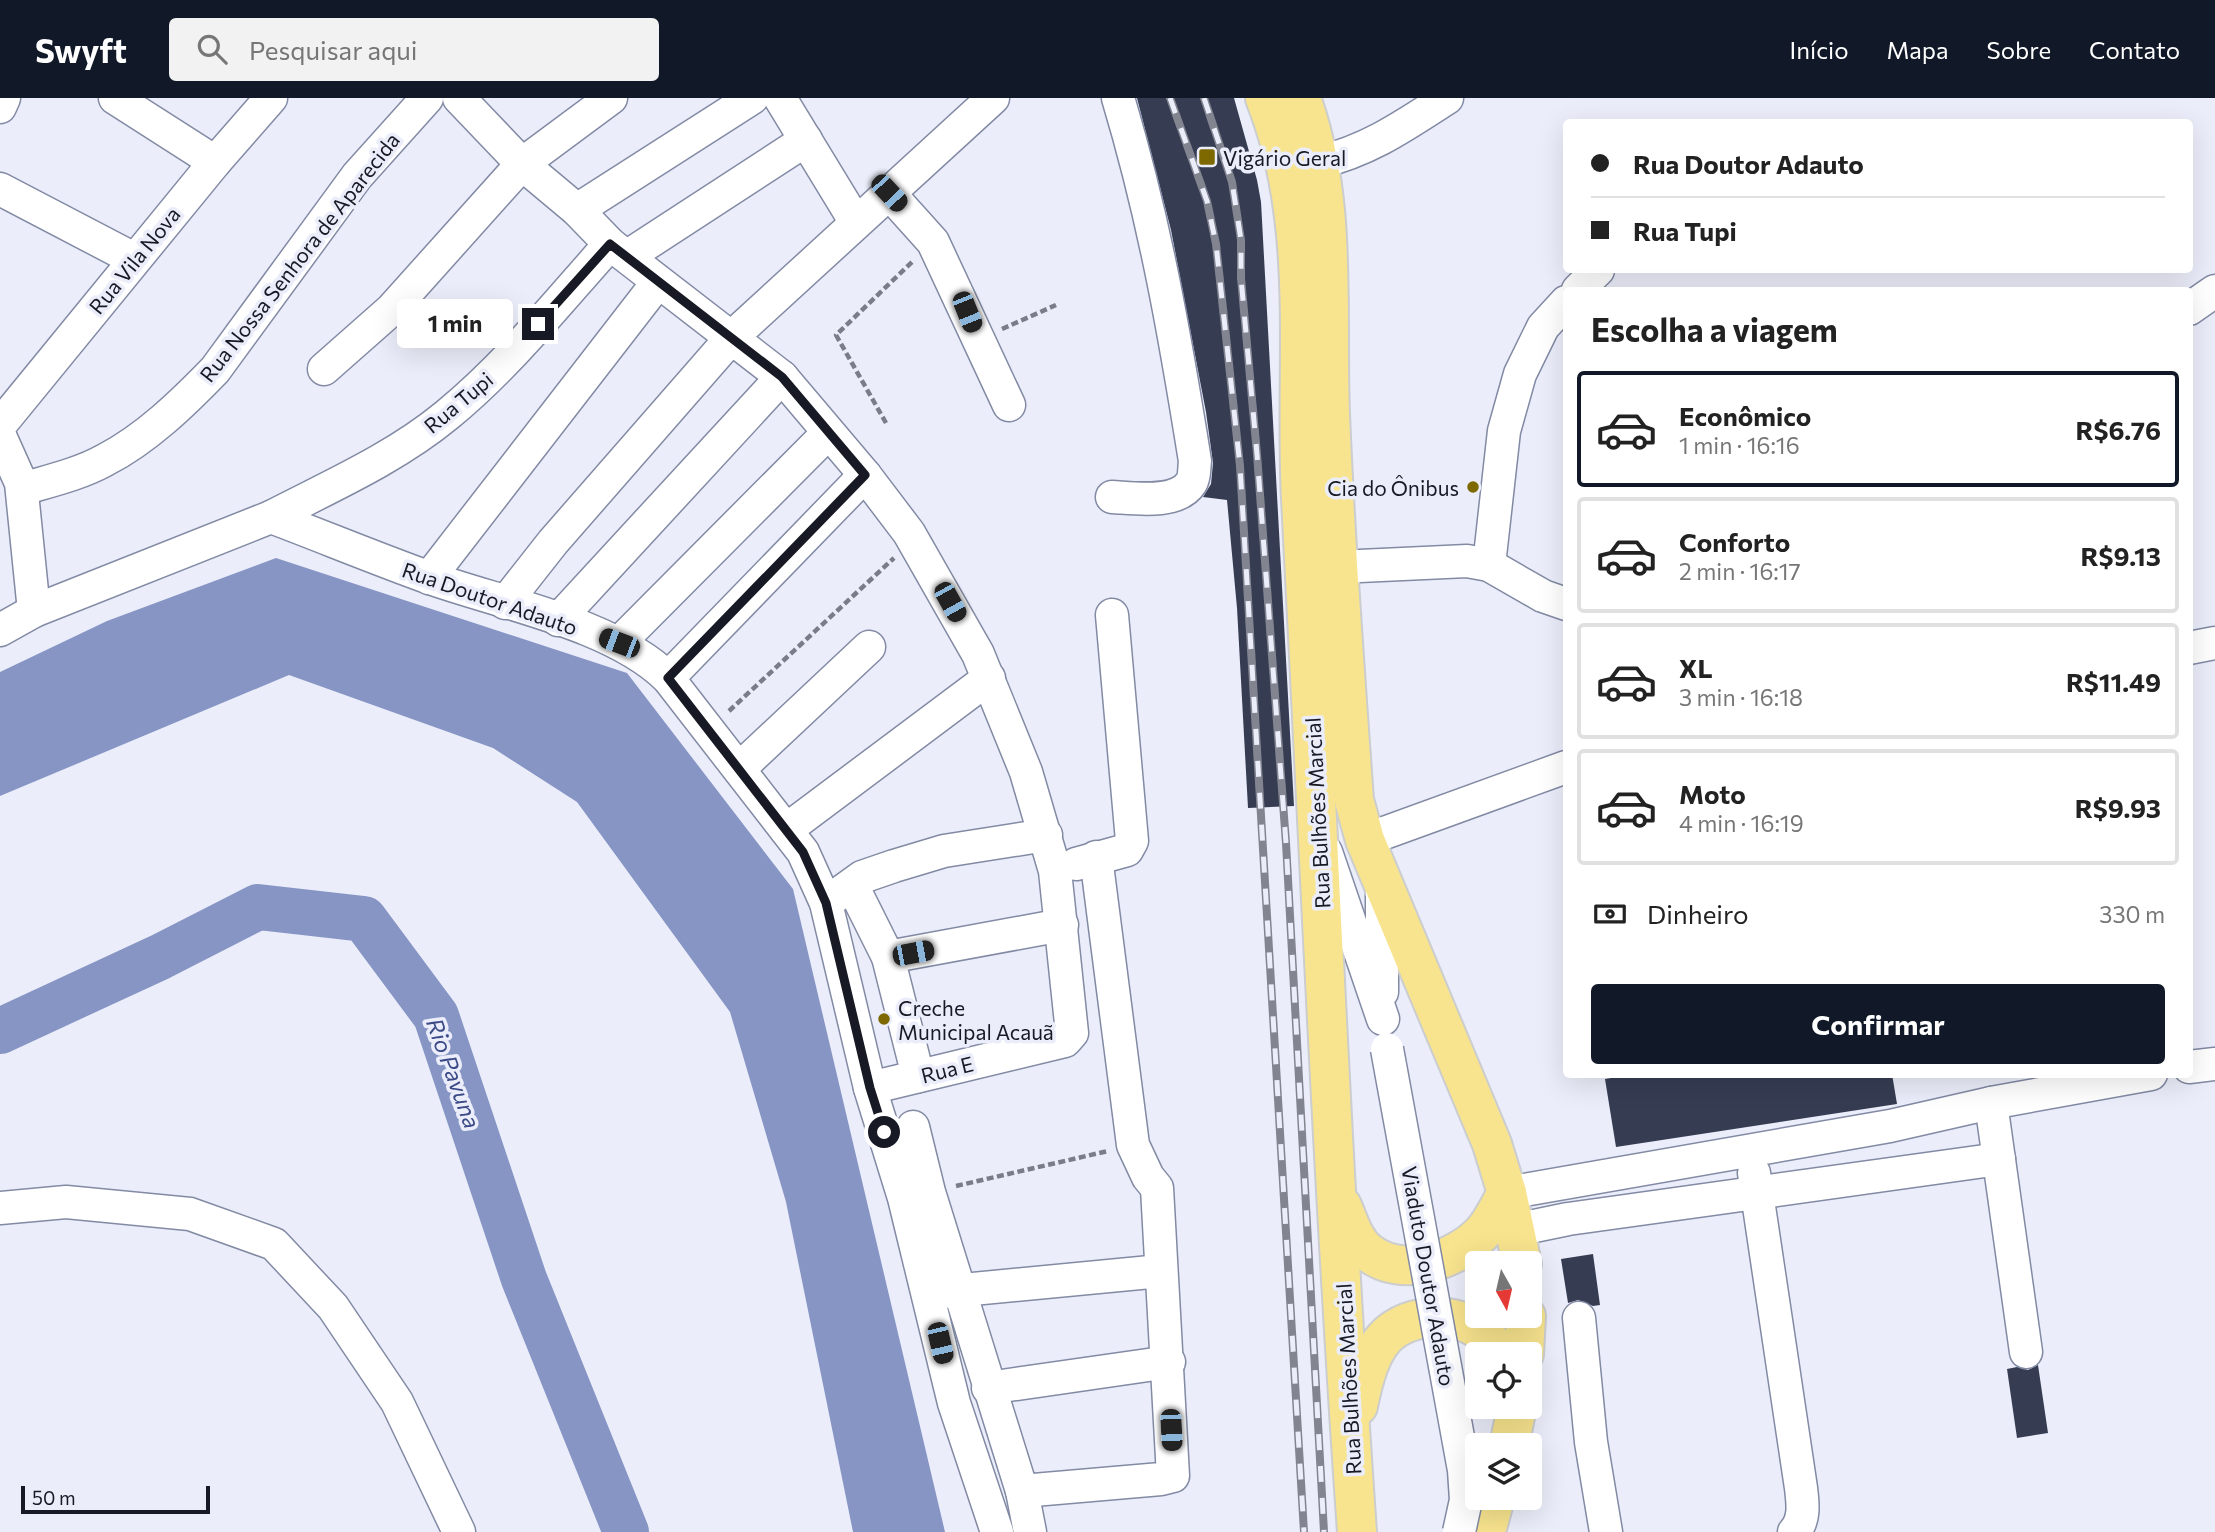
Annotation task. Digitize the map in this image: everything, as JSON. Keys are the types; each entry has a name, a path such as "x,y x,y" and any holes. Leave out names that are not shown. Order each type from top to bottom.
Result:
{"main road":[{"name":"Rua Bulhões Marcial","path":"1265,98 1287,167 1296,225 1300,286 1301,496 1326,626 1354,800 1365,840 1381,881 1487,1132 1507,1193 1519,1247"},
{"name":"Rua Bulhões Marcial","path":"1301,98 1315,135 1320,162 1329,271 1330,411 1338,567 1326,626 1316,824 1357,1532"},
{"path":"1337,1194 1354,1234 1366,1251 1383,1262 1403,1265 1429,1263 1458,1253 1483,1233 1507,1193"},
{"path":"1351,1445 1366,1371 1380,1346 1394,1329 1423,1320 1453,1318 1476,1326 1490,1342"},
{"path":"1486,1532 1492,1510"}],"street":[{"path":"0,107 4,98"},
{"path":"116,98 155,108 215,162"},
{"name":"Rua Vila Nova","path":"0,425 215,162 271,98"},
{"name":"Rua Nossa Senhora de Aparecida","path":"22,489 105,460 190,396 215,370 357,176 426,98"},
{"path":"458,98 522,164 619,250 782,377 865,475 913,540 989,678 1026,772 1046,835 1055,871 1062,925 888,957"},
{"path":"324,369 392,309 522,164 611,98"},
{"path":"577,210 752,98"},
{"path":"780,98 855,221"},
{"path":"1112,497 1165,497 1181,492 1193,479 1195,461 1169,301 1139,168 1118,98"},
{"path":"1320,162 1369,146 1447,98"},
{"path":"505,603 553,542 732,337 855,221 889,193 976,103"},
{"name":"Rua Tupi","path":"271,517 386,458 447,416 619,250 806,140"},
{"path":"0,189 134,260"},
{"path":"889,193 933,242 947,266 1009,405"},
{"path":"1581,287 1595,273"},
{"path":"429,578 658,282"},
{"path":"2193,306 2215,291"},
{"path":"1489,565 1504,431 1520,374 1543,327 1563,305"},
{"path":"558,620 782,377"},
{"path":"619,643 828,433"},
{"path":"0,436 22,489 34,611"},
{"path":"668,678 865,475"},
{"path":"0,630 34,611 271,517"},
{"name":"Rua Doutor Adauto","path":"271,517 429,578 619,643 651,661 668,678 803,852 826,903 870,1088 929,1293 954,1403 997,1532"},
{"path":"1338,567 1466,561 1489,565 1543,596 1563,603"},
{"path":"1055,871 1127,850 1132,841 1112,615"},
{"path":"2193,647 2215,643"},
{"path":"739,769 869,648"},
{"path":"786,830 989,678"},
{"path":"1365,840 1563,768"},
{"name":"Viaduto Doutor Adauto","path":"1316,824 1385,1034 1464,1470 1466,1500 1459,1532"},
{"path":"826,903 862,877 944,850 1046,835"},
{"path":"1022,1491 1173,1476 1157,1188 1148,1177 1133,1145 1096,858"},
{"name":"Viaduto Doutor Adauto","path":"1381,881 1385,1034"},
{"path":"852,885 888,957 918,1076"},
{"name":"Rua E","path":"870,1088 1065,1041 1072,1029 1062,925"},
{"path":"2193,1067 2215,1064"},
{"path":"1507,1193 1890,1126 1992,1103 2129,1078"},
{"path":"1992,1103 2026,1352"},
{"path":"913,1127 929,1192 1022,1491 1030,1532"},
{"path":"1751,1151 1801,1488 1803,1507 1800,1525 1794,1532"},
{"path":"1519,1247 1568,1219 1999,1159"},
{"path":"0,1208 66,1202 190,1214 274,1244 333,1307 397,1402 459,1532"},
{"path":"929,1293 1161,1271"},
{"path":"1579,1318 1591,1441 1606,1532"},
{"path":"988,1388 1168,1362"}],"path":[{"path":"886,423 836,335 933,242"},
{"path":"979,340 1056,305"},
{"path":"707,731 913,540"},
{"path":"929,1192 1133,1145"}],"water":[{"path":"276,558 627,673 793,889 945,1532 853,1532 786,1202 730,1012 577,802 493,748 289,675 0,796 0,672 107,621"}],"building":[{"path":"1137,98 1234,98 1257,180 1261,202 1294,806 1248,808 1237,608 1227,500 1203,497 1211,484 1213,463 1206,412 1171,230"},
{"path":"1893,1078 1897,1104 1616,1147 1605,1079"},
{"path":"1593,1254 1600,1305 1593,1306 1578,1300 1568,1303 1561,1259"},
{"path":"2038,1365 2048,1433 2017,1438 2007,1369 2017,1367 2028,1370"}],"waterway":[{"name":"Rio Pavuna","path":"0,1031 160,957 258,907 364,919 436,1016 524,1279 626,1532"}],"railway":[{"path":"1170,98 1207,201 1216,244 1240,466 1304,1532"},
{"path":"1204,98 1232,182 1241,240 1241,278 1286,843 1324,1532"}],"place":[{"name":"Vigário Geral","path":"1207,157"},
{"name":"Cia do Ônibus","path":"1473,487"},
{"name":"Creche Municipal Acauã","path":"884,1019"}],"route":[{"path":"538,324 610,244 782,377 865,475 668,678 803,852 826,903 870,1088 884,1132"}]}
